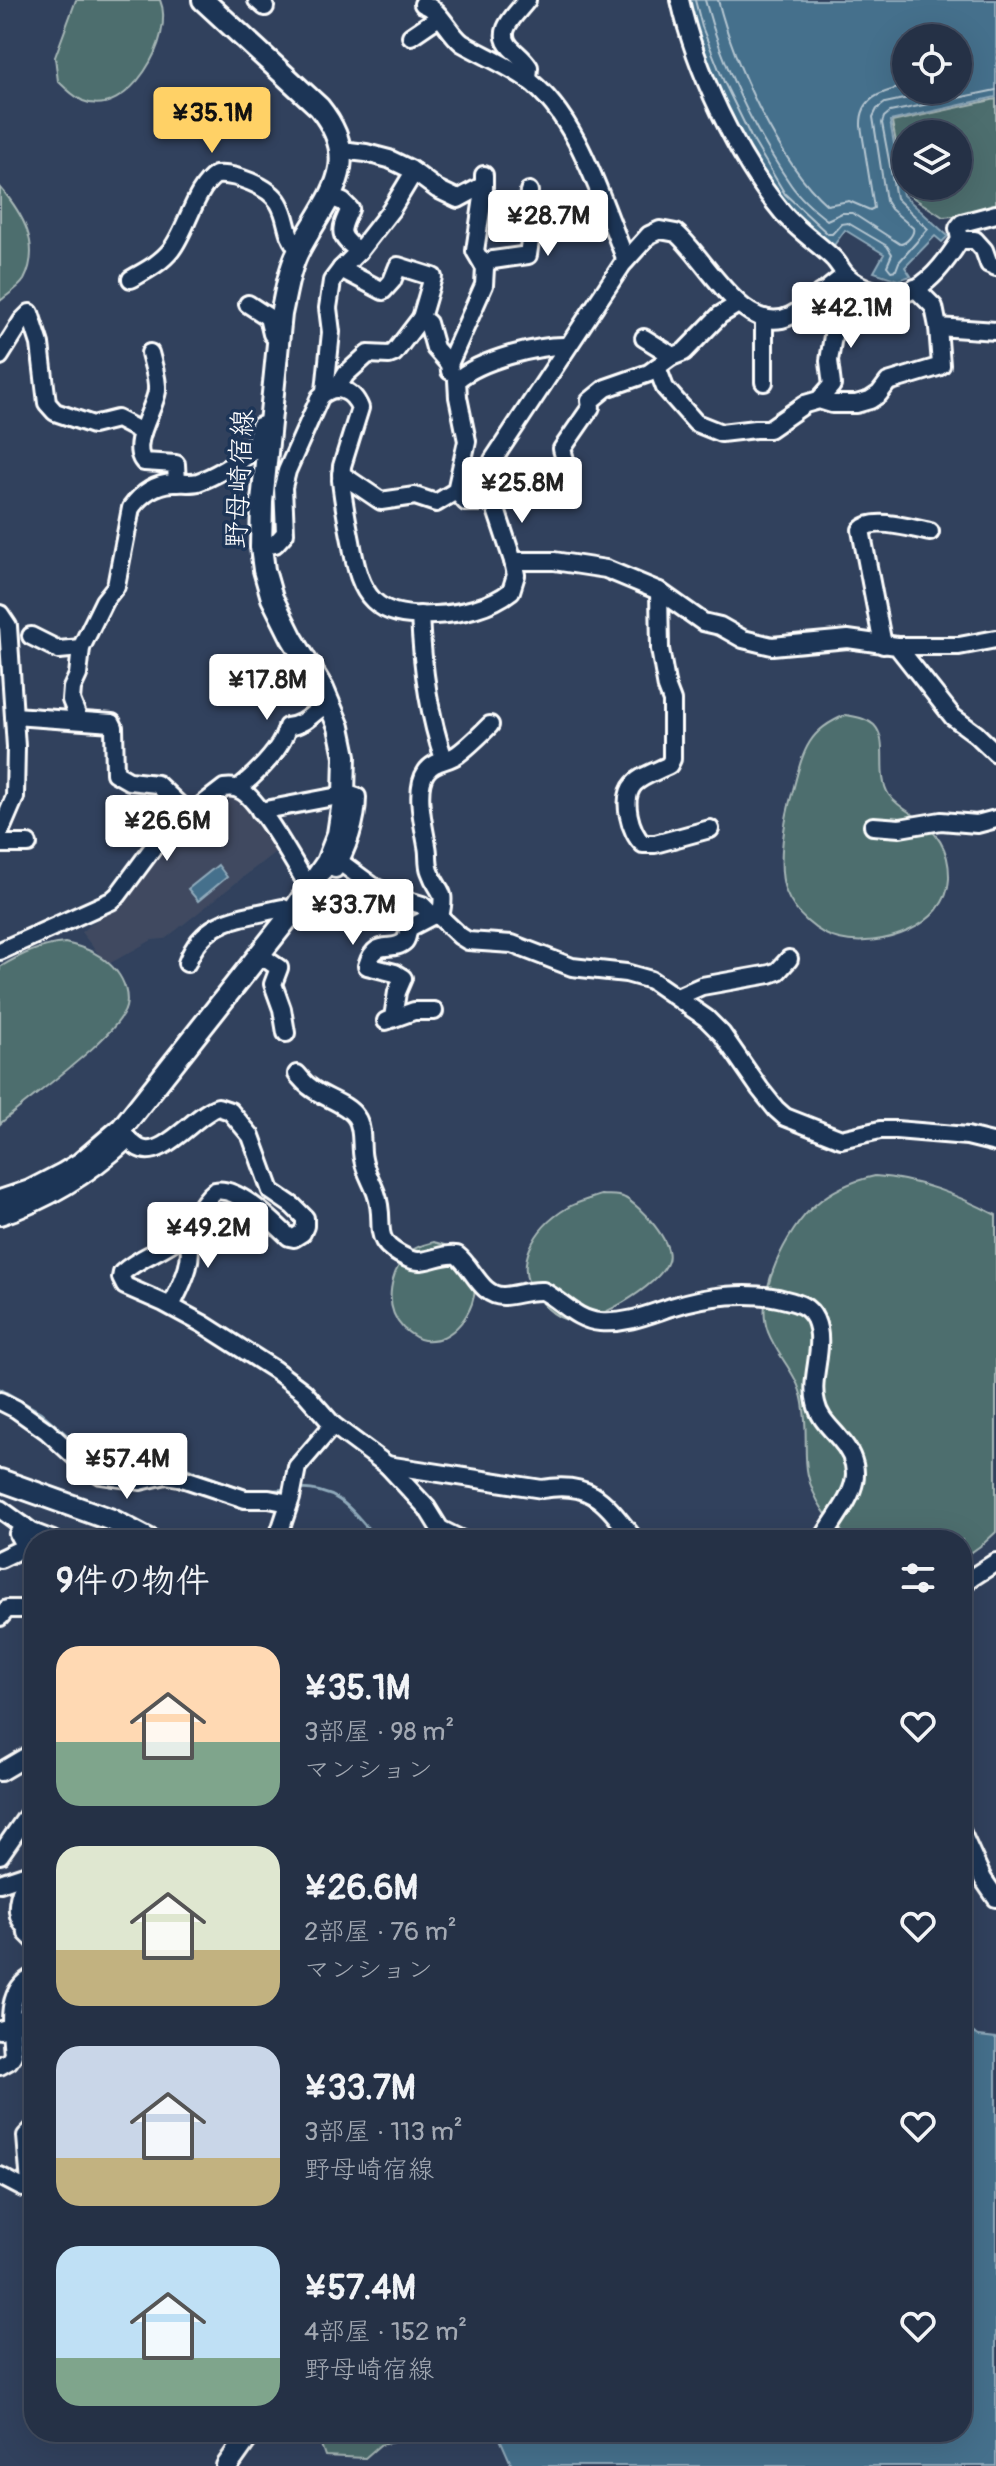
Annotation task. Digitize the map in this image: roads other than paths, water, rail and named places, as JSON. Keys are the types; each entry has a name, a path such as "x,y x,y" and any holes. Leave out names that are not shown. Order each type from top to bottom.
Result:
{"main road":[{"path":"203,0 319,107 329,120 341,150"},
{"name":"野母崎宿線","path":"0,1201 30,1191 63,1174 124,1135 310,889 327,862 338,834 344,795 345,756 339,727 272,598 261,547 260,523 281,314 299,250 335,189 341,150"},
{"path":"0,1480 86,1510 125,1530"},
{"path":"227,2466 244,2442"}],"street":[{"path":"527,0 504,31 506,43 529,67 528,80"},
{"path":"680,0 685,24 733,138 783,213 836,261 846,275 882,292 903,293 915,288 950,257 960,240 958,228 962,223 996,214"},
{"path":"423,4 439,17 453,37 528,80 543,93 570,130 626,260"},
{"path":"411,36 439,17"},
{"path":"341,150 389,159 458,199 484,180 475,251 483,264 484,285 449,364 457,380 467,441 456,491 436,503 415,496 381,501 341,474"},
{"path":"331,390 329,302 332,281 401,196 414,172"},
{"path":"131,279 173,248 211,177 221,174 238,176 274,197 281,205 289,240 299,250"},
{"path":"483,264 528,255 534,213 528,207 529,191"},
{"path":"330,197 343,202 350,209 341,233 359,251"},
{"path":"331,390 349,392 360,408 341,474 356,569 362,587 382,607 399,613 449,614 467,610 506,595 516,581 513,561 489,483 493,460 626,260 649,235 660,230 676,233 738,304 764,318 790,316 846,275"},
{"path":"960,240 975,240 984,250 989,264 996,267"},
{"path":"261,547 275,544 285,533 283,487 315,406 368,354 394,353 421,318 433,277 398,266 392,281 383,291 341,269"},
{"path":"657,367 665,388 696,423 721,433 769,429 805,404 819,400 832,404 856,404 875,397 888,382 941,365 934,307 915,288"},
{"path":"819,400 832,385 829,361 835,323 820,293"},
{"path":"248,304 268,317 272,334 280,340"},
{"path":"565,460 562,449 591,407 590,401 606,388 633,380 692,346 720,315 738,304"},
{"path":"0,356 30,313 40,344 47,403 55,412 93,425 117,419 142,432"},
{"path":"421,318 431,328 435,348 449,364"},
{"path":"764,318 764,382"},
{"path":"938,327 996,331"},
{"path":"644,338 673,356"},
{"path":"457,380 482,366 521,352 567,346"},
{"path":"150,353 157,389 142,432 141,460 176,464 177,483"},
{"path":"79,720 71,700 81,648 104,601 116,586 131,508 152,488 193,483 213,476 245,457 253,451 260,426 270,423"},
{"path":"456,491 466,502 493,502"},
{"path":"930,532 875,523 865,525 861,530 890,645 953,717 996,753"},
{"path":"513,561 554,561 606,569 659,591 703,622 720,626 743,639 772,646 848,639 890,645 959,646 996,639"},
{"path":"659,591 660,649 672,701 672,759 669,765 632,786 629,821 634,834 643,844 655,844 710,829"},
{"path":"0,614 8,626 16,747 15,797 1,827"},
{"path":"420,615 421,651 435,733 444,759"},
{"path":"31,636 59,650 81,648"},
{"path":"239,788 271,755 285,736 287,727 303,723 318,708 329,703"},
{"path":"14,716 112,723 115,773 129,781 157,784 189,814"},
{"path":"434,1011 414,1011 390,1020 403,978 367,966 377,949 403,942 409,928 437,916 444,903 443,892 429,867 422,819 424,774 444,759 458,754 490,725"},
{"path":"0,951 111,901 155,845 224,788 239,788 246,793 310,889"},
{"path":"260,811 344,795 357,797 357,809 337,866 374,887 422,905 468,941 512,944 572,967 626,973 651,980 706,1018 722,1034 760,1089 785,1117 841,1139 880,1130 896,1130 967,1136 996,1143"},
{"path":"873,826 900,828 941,821 977,824 996,819"},
{"path":"0,844 28,844"},
{"path":"187,963 200,938 223,922 283,908 292,913"},
{"path":"260,955 279,968 273,984 286,1033"},
{"path":"677,997 702,986 770,974 778,971 789,959"},
{"path":"297,1074 310,1088 356,1116 363,1161 379,1202 381,1237 389,1247 412,1260 457,1255 480,1283 496,1295 543,1291 573,1313 594,1322 630,1321 693,1301 754,1295 780,1298 807,1308 816,1320 818,1330 813,1392 818,1411 850,1452 856,1471 849,1499 829,1530"},
{"path":"0,1216 30,1207 74,1184 106,1160 124,1135 144,1150 158,1149 209,1110 223,1107 230,1111 251,1136 271,1191 300,1212 306,1222 302,1233 294,1238 289,1237 271,1218 221,1190 210,1194 185,1232 151,1255 131,1264 122,1273 125,1286 171,1306 242,1348 304,1392 333,1425 387,1465 427,1508 442,1530"},
{"path":"171,1306 189,1266 189,1239 185,1232"},
{"path":"0,1401 47,1431 84,1465 101,1475 140,1481 166,1475 245,1499 290,1500"},
{"path":"280,1530 297,1467 333,1425"},
{"path":"387,1465 542,1489 563,1487 587,1490 603,1501 627,1530"},
{"path":"0,1509 32,1530"},
{"path":"24,1526 18,1534 24,1545"},
{"path":"0,1559 24,1547"},
{"path":"972,1578 996,1562"},
{"path":"0,1617 7,1609 24,1609"},
{"path":"0,1772 24,1758"},
{"path":"0,1855 24,1820"},
{"path":"972,1855 996,1898"},
{"path":"0,1883 24,1875"},
{"path":"24,1888 17,1901 19,1919 24,1925"},
{"path":"0,2066 13,2055 6,2028 14,1998 24,1982"},
{"path":"6,2028 24,2017"},
{"path":"0,2176 24,2187"}],"water":[{"path":"687,0 996,0 996,97 972,102 972,24 892,24 892,104 965,104 890,121 892,200 908,200 948,236 942,242 935,236 905,267 911,276 898,280 874,272 884,254 845,230 832,248 778,199 717,86 694,29"},
{"path":"218,865 227,877 198,901 188,889"},
{"path":"972,2032 996,2038 996,2466 512,2466 501,2442 972,2442"}],"waterway":[{"path":"0,1389 40,1412 83,1449 112,1466 143,1471 170,1465 251,1492 289,1489"},
{"path":"300,1489 315,1490 337,1498 369,1530"}]}
